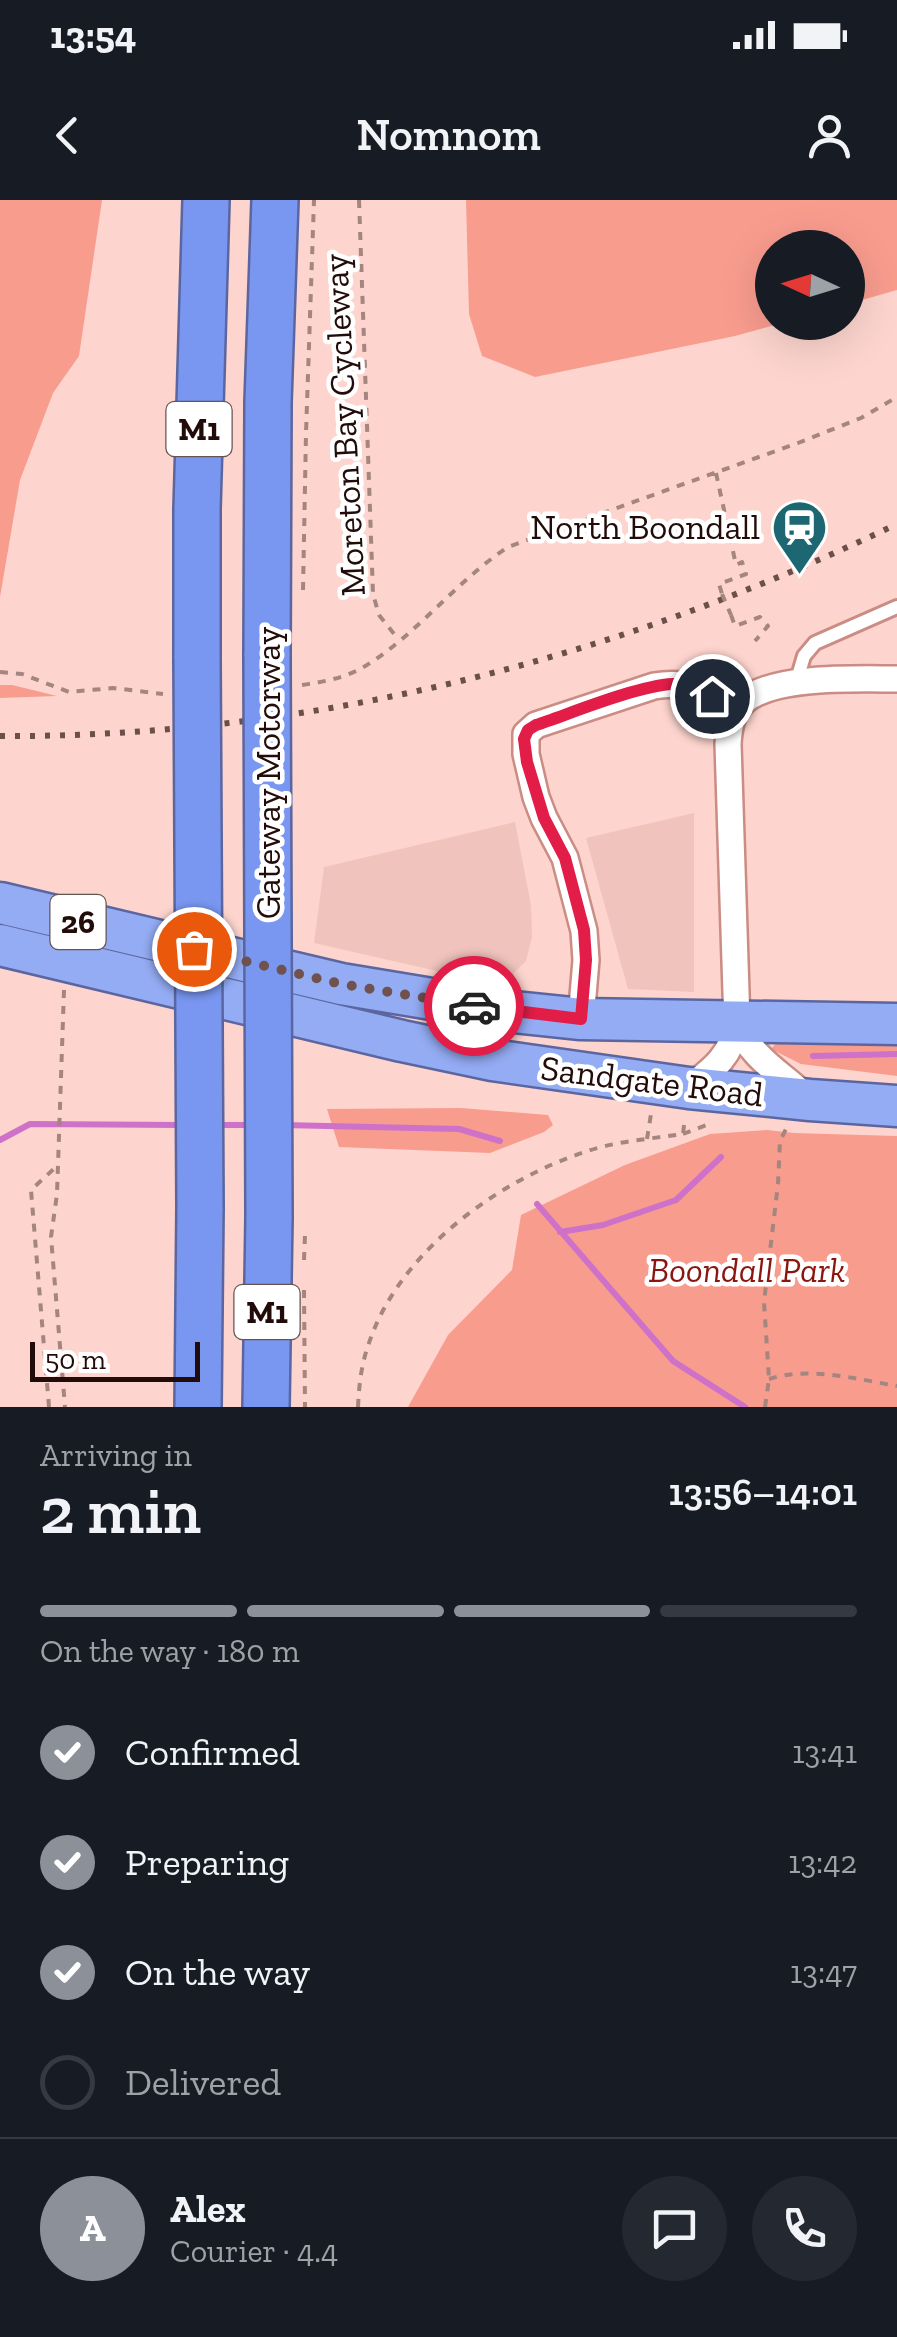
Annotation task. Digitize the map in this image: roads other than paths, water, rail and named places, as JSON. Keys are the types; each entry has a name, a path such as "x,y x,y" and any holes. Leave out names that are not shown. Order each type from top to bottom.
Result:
{"highway":[{"name":"Gateway Motorway","path":"198,1407 197,509 206,200"},
{"name":"Gateway Motorway","path":"266,1407 268,402 275,200"},
{"name":"Sandgate Road","path":"0,904 341,984 504,1011 581,1019 897,1024"},
{"name":"Sandgate Road","path":"0,945 384,1037 688,1097 800,1112 897,1106"}],"street":[{"path":"688,1097 727,1054 737,1023 728,744 734,713 745,700 764,690 796,683 897,679"},
{"path":"581,1019 586,960 584,930 565,858 536,797 526,754 526,734 536,725 668,684 702,690 734,713"},
{"path":"737,1023 755,1055 787,1079 800,1112"}],"lane":[{"path":"796,683 804,656 815,643 897,607"}],"waterway":[{"path":"813,1056 897,1054"},
{"path":"0,1140 30,1124 181,1125"},
{"path":"213,1125 251,1125"},
{"path":"283,1125 459,1129 500,1141"},
{"path":"560,1232 603,1225 676,1200 721,1157"},
{"path":"537,1204 673,1361 745,1407"}],"railway":[{"path":"0,736 116,733 232,723 347,705 460,681 683,614 791,572 897,524"}],"place":[{"name":"North Boondall","path":"799,576"}],"park label":[{"name":"Boondall Park","path":"747,1270"}]}
